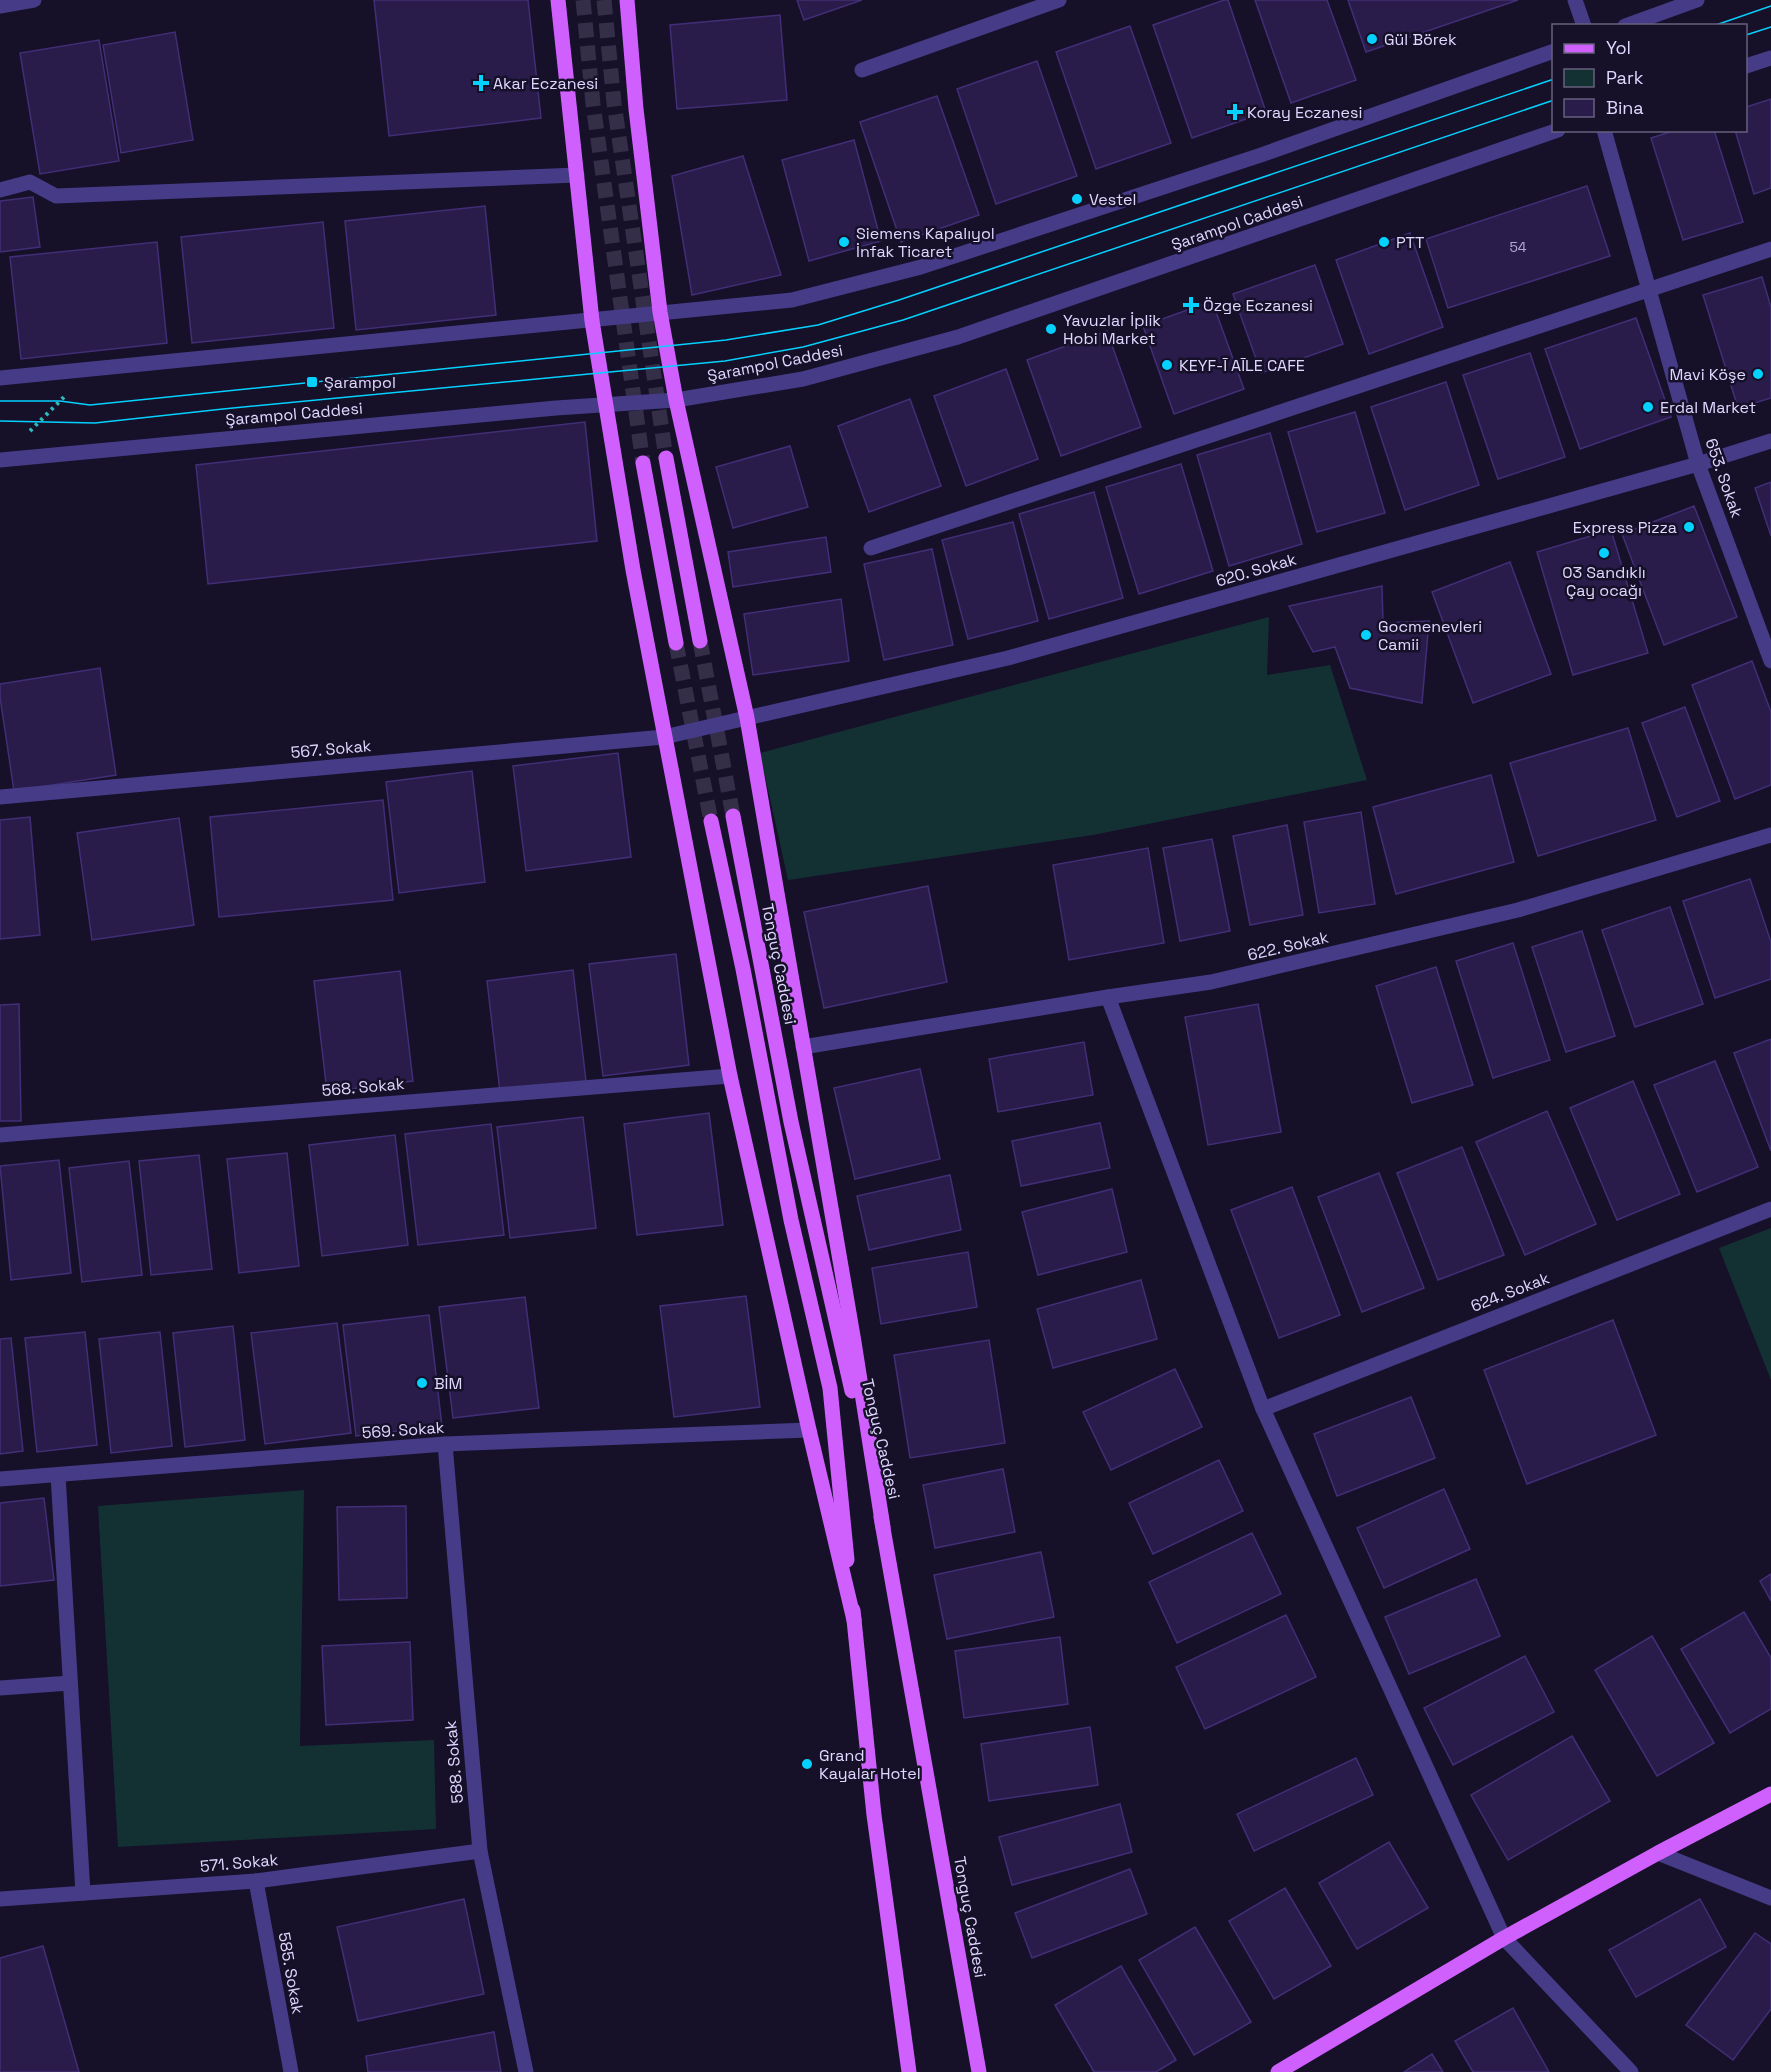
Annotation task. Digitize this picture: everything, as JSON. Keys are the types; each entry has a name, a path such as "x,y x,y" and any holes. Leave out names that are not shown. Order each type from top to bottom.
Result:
{"main road":[{"path":"558,0 592,321 608,406 633,570 730,1076 854,1620"},
{"path":"627,0 636,109 660,312 676,400 747,718 883,1527"},
{"path":"666,459 700,641"},
{"path":"643,463 676,643"},
{"name":"Tonguç Caddesi","path":"733,816 791,1122 883,1527 979,2072"},
{"path":"711,821 743,969 791,1220 830,1388 874,1815 909,2072"},
{"path":"1278,2072 1504,1938 1771,1794"}],"street":[{"path":"0,6 34,0"},
{"path":"862,70 1059,0"},
{"path":"1575,0 1583,24"},
{"path":"1630,24 1697,0"},
{"path":"0,378 792,300 921,267 1261,155 1552,52"},
{"path":"1747,66 1771,58"},
{"name":"Şarampol Caddesi","path":"0,460 544,409 676,400 803,379 958,337 1552,132"},
{"name":"653. Sokak","path":"1605,132 1698,464 1771,662"},
{"path":"0,190 30,182 56,196 577,176"},
{"path":"872,548 1771,249"},
{"name":"620. Sokak","path":"664,737 1008,658 1698,464 1771,441"},
{"name":"567. Sokak","path":"0,797 664,737"},
{"name":"622. Sokak","path":"803,1047 1211,982 1518,910 1771,835"},
{"path":"1108,997 1263,1409 1504,1938 1630,2072"},
{"name":"568. Sokak","path":"0,1135 730,1076"},
{"name":"624. Sokak","path":"1263,1409 1771,1209"},
{"name":"569. Sokak","path":"0,1479 445,1444 809,1430"},
{"name":"588. Sokak","path":"445,1444 480,1851 526,2072"},
{"path":"58,1475 82,1893"},
{"path":"0,1688 70,1683"},
{"name":"571. Sokak","path":"0,1899 256,1881 480,1851"},
{"path":"1658,1853 1771,1898"},
{"name":"585. Sokak","path":"256,1881 291,2072"}],"path":[{"path":"30,431 69,391"}],"green space":[{"path":"1269,617 1267,675 1330,665 1367,780 1093,835 788,880 760,753"},
{"path":"1771,1228 1771,1380 1719,1248"},
{"path":"304,1490 300,1746 434,1740 436,1829 118,1847 98,1506"}],"building":[{"path":"374,0 528,0 541,118 389,136"},
{"path":"797,0 862,0 804,20"},
{"path":"1228,0 1266,112 1192,138 1153,25"},
{"path":"1255,0 1327,0 1356,80 1291,103"},
{"path":"1348,0 1518,0 1366,52"},
{"path":"780,15 787,100 677,109 670,25"},
{"path":"1130,26 1171,143 1096,169 1056,52"},
{"path":"175,32 193,140 121,153 103,45"},
{"path":"99,40 119,161 40,174 20,53"},
{"path":"1037,61 1077,176 996,204 957,89"},
{"path":"937,96 979,215 901,242 860,122"},
{"path":"1771,99 1771,188 1754,194 1736,132 1747,132 1747,107"},
{"path":"1670,132 1715,132 1743,222 1683,240 1651,138"},
{"path":"854,140 881,241 809,261 782,160"},
{"path":"743,156 781,275 692,295 672,176"},
{"path":"1587,186 1610,256 1448,308 1426,239"},
{"path":"33,197 40,247 0,252 0,201"},
{"path":"485,206 496,315 356,330 345,221"},
{"path":"323,222 334,328 192,343 181,237"},
{"path":"1410,233 1443,327 1369,354 1336,260"},
{"path":"157,242 167,343 21,359 10,257"},
{"path":"1315,265 1343,344 1261,373 1233,294"},
{"path":"1762,277 1771,307 1771,398 1738,408 1703,295"},
{"path":"1212,301 1244,389 1174,414 1143,326"},
{"path":"1636,318 1671,417 1580,449 1545,349"},
{"path":"1107,331 1141,427 1061,456 1027,360"},
{"path":"1530,353 1565,457 1498,479 1463,375"},
{"path":"1006,369 1038,459 966,486 934,396"},
{"path":"1446,382 1479,485 1405,510 1371,407"},
{"path":"910,399 941,486 869,512 838,426"},
{"path":"1355,412 1385,513 1317,532 1288,432"},
{"path":"585,422 597,541 208,584 196,465"},
{"path":"1270,433 1302,544 1229,566 1197,455"},
{"path":"790,446 808,507 733,528 716,467"},
{"path":"1181,464 1213,571 1139,594 1106,487"},
{"path":"1771,482 1771,536 1755,488"},
{"path":"1094,492 1123,598 1049,619 1019,514"},
{"path":"1694,506 1737,617 1664,645 1622,534"},
{"path":"1013,522 1038,621 968,639 942,540"},
{"path":"1611,530 1648,653 1573,675 1537,552"},
{"path":"826,537 831,572 733,587 728,552"},
{"path":"932,549 953,645 884,660 864,564"},
{"path":"1510,562 1551,674 1473,703 1432,592"},
{"name":"Gocmenevleri Camii","path":"1382,586 1383,623 1429,621 1422,703 1350,688 1335,647 1313,652 1289,606"},
{"path":"841,599 849,661 753,675 744,614"},
{"path":"1752,661 1771,712 1771,785 1735,799 1692,685"},
{"path":"100,668 116,775 14,791 0,684"},
{"path":"1685,707 1720,801 1677,817 1642,723"},
{"path":"1628,728 1656,820 1538,856 1510,763"},
{"path":"618,753 631,857 526,871 513,766"},
{"path":"472,771 485,882 399,893 386,782"},
{"path":"1491,775 1514,862 1396,894 1373,807"},
{"path":"383,800 393,900 219,917 210,817"},
{"path":"1361,812 1375,904 1319,913 1304,822"},
{"path":"30,817 40,935 0,939 0,820"},
{"path":"179,818 194,925 92,940 77,833"},
{"path":"1287,825 1303,915 1250,925 1233,836"},
{"path":"1212,839 1230,931 1180,941 1163,848"},
{"path":"1148,848 1164,943 1069,960 1053,865"},
{"path":"1750,879 1771,942 1771,979 1715,998 1683,901"},
{"path":"928,886 947,982 824,1008 804,912"},
{"path":"1670,907 1703,1004 1635,1027 1602,930"},
{"path":"1582,931 1615,1036 1566,1052 1532,947"},
{"path":"1513,943 1550,1060 1493,1078 1456,961"},
{"path":"676,954 689,1065 603,1076 589,964"},
{"path":"1436,967 1473,1085 1412,1103 1376,986"},
{"path":"573,970 586,1081 500,1092 487,981"},
{"path":"400,971 413,1081 327,1092 314,981"},
{"path":"19,1004 21,1121 0,1121 0,1005"},
{"path":"1258,1004 1281,1132 1208,1145 1185,1017"},
{"path":"1771,1039 1771,1151 1734,1053"},
{"path":"1084,1042 1093,1095 998,1112 989,1059"},
{"path":"1715,1061 1758,1167 1697,1192 1654,1085"},
{"path":"920,1069 940,1159 855,1179 834,1088"},
{"path":"1633,1081 1680,1194 1617,1220 1570,1108"},
{"path":"1547,1111 1596,1224 1525,1255 1476,1142"},
{"path":"709,1113 723,1225 637,1235 624,1124"},
{"path":"583,1117 596,1228 510,1238 497,1127"},
{"path":"1100,1123 1110,1168 1021,1186 1012,1141"},
{"path":"491,1124 504,1235 418,1245 405,1134"},
{"path":"395,1135 408,1245 322,1256 309,1145"},
{"path":"1462,1147 1504,1255 1438,1280 1397,1173"},
{"path":"287,1153 299,1266 239,1273 227,1159"},
{"path":"199,1155 212,1269 151,1275 139,1161"},
{"path":"59,1160 71,1273 11,1280 0,1166"},
{"path":"129,1161 142,1275 82,1282 69,1168"},
{"path":"1379,1173 1424,1288 1362,1312 1318,1197"},
{"path":"950,1175 961,1230 869,1250 857,1196"},
{"path":"1292,1187 1340,1315 1279,1338 1231,1210"},
{"path":"1112,1189 1127,1252 1038,1275 1022,1212"},
{"path":"968,1252 977,1307 881,1324 872,1268"},
{"path":"1141,1280 1157,1339 1053,1368 1037,1309"},
{"path":"746,1296 760,1407 674,1417 660,1306"},
{"path":"525,1297 539,1408 453,1418 439,1307"},
{"path":"429,1315 442,1426 356,1436 343,1325"},
{"path":"1613,1320 1656,1435 1527,1484 1484,1370"},
{"path":"337,1323 351,1433 265,1444 251,1333"},
{"path":"233,1326 245,1440 185,1447 173,1333"},
{"path":"85,1332 97,1445 37,1452 25,1338"},
{"path":"160,1332 172,1446 111,1453 99,1339"},
{"path":"11,1338 23,1451 0,1454 0,1339"},
{"path":"989,1340 1005,1443 910,1458 894,1355"},
{"path":"1175,1369 1202,1427 1111,1470 1083,1412"},
{"path":"1411,1397 1435,1458 1337,1496 1314,1434"},
{"path":"1219,1460 1243,1511 1153,1554 1129,1503"},
{"path":"1003,1469 1015,1532 935,1548 923,1485"},
{"path":"1444,1489 1470,1549 1384,1588 1357,1528"},
{"path":"44,1498 54,1580 0,1586 0,1503"},
{"path":"406,1506 407,1598 339,1600 337,1507"},
{"path":"1252,1533 1281,1594 1177,1643 1149,1582"},
{"path":"1041,1552 1054,1617 947,1639 934,1575"},
{"path":"1771,1574 1771,1601 1760,1581"},
{"path":"1476,1579 1500,1636 1409,1674 1385,1617"},
{"path":"1744,1612 1771,1658 1771,1709 1730,1733 1681,1649"},
{"path":"1286,1615 1316,1677 1205,1729 1176,1667"},
{"path":"1652,1636 1714,1743 1657,1776 1595,1670"},
{"path":"1060,1637 1068,1704 964,1718 955,1651"},
{"path":"410,1642 413,1720 326,1725 322,1646"},
{"path":"1525,1656 1554,1712 1453,1765 1424,1708"},
{"path":"1090,1727 1098,1785 989,1801 981,1744"},
{"path":"1572,1736 1610,1801 1508,1860 1471,1795"},
{"path":"1356,1758 1373,1795 1254,1851 1237,1814"},
{"path":"1120,1804 1132,1852 1012,1885 999,1837"},
{"path":"1389,1842 1428,1908 1357,1949 1319,1883"},
{"path":"1130,1869 1147,1914 1032,1958 1015,1913"},
{"path":"1285,1888 1331,1966 1274,1999 1229,1921"},
{"path":"464,1899 484,1994 358,2021 337,1927"},
{"path":"1700,1899 1726,1947 1636,1997 1609,1950"},
{"path":"1195,1927 1251,2022 1194,2055 1139,1960"},
{"path":"1755,1933 1771,1944 1771,2009 1733,2060 1686,2025"},
{"path":"43,1946 79,2072 0,2072 0,1958"},
{"path":"1121,1966 1176,2060 1156,2072 1094,2072 1055,2005"},
{"path":"1513,2008 1549,2072 1473,2072 1455,2041"},
{"path":"494,2032 501,2072 368,2072 366,2056"},
{"path":"1432,2054 1443,2072 1404,2072"}],"tunnel":[{"path":"583,0 593,104 643,463"},
{"path":"604,0 614,103 666,458"},
{"path":"700,641 733,816"},
{"path":"676,643 711,821"}],"tram line":[{"path":"1719,24 1771,6"},
{"path":"1747,35 1771,27"},
{"path":"0,401 60,401 90,405 726,340 818,325 899,300 1552,80"},
{"path":"0,421 95,423 725,361 803,347 903,320 1552,101"}],"place":[{"name":"Gül Börek","path":"1372,39"},
{"name":"Akar Eczanesi","path":"481,83"},
{"name":"Koray Eczanesi","path":"1235,112"},
{"name":"Vestel","path":"1077,199"},
{"name":"Siemens Kapalıyol İnfak Ticaret","path":"844,242"},
{"name":"PTT","path":"1384,242"},
{"name":"Özge Eczanesi","path":"1191,305"},
{"name":"Yavuzlar İplik Hobi Market","path":"1051,329"},
{"name":"KEYF-Ī AĪLE CAFE","path":"1167,365"},
{"name":"Mavi Köşe","path":"1758,374"},
{"name":"Şarampol","path":"312,382"},
{"name":"Erdal Market","path":"1648,407"},
{"name":"Express Pizza","path":"1689,527"},
{"name":"03 Sandıklı Çay ocağı","path":"1604,553"},
{"name":"Gocmenevleri Camii","path":"1366,635"},
{"name":"BİM","path":"422,1383"},
{"name":"Grand Kayalar Hotel","path":"807,1764"}]}
